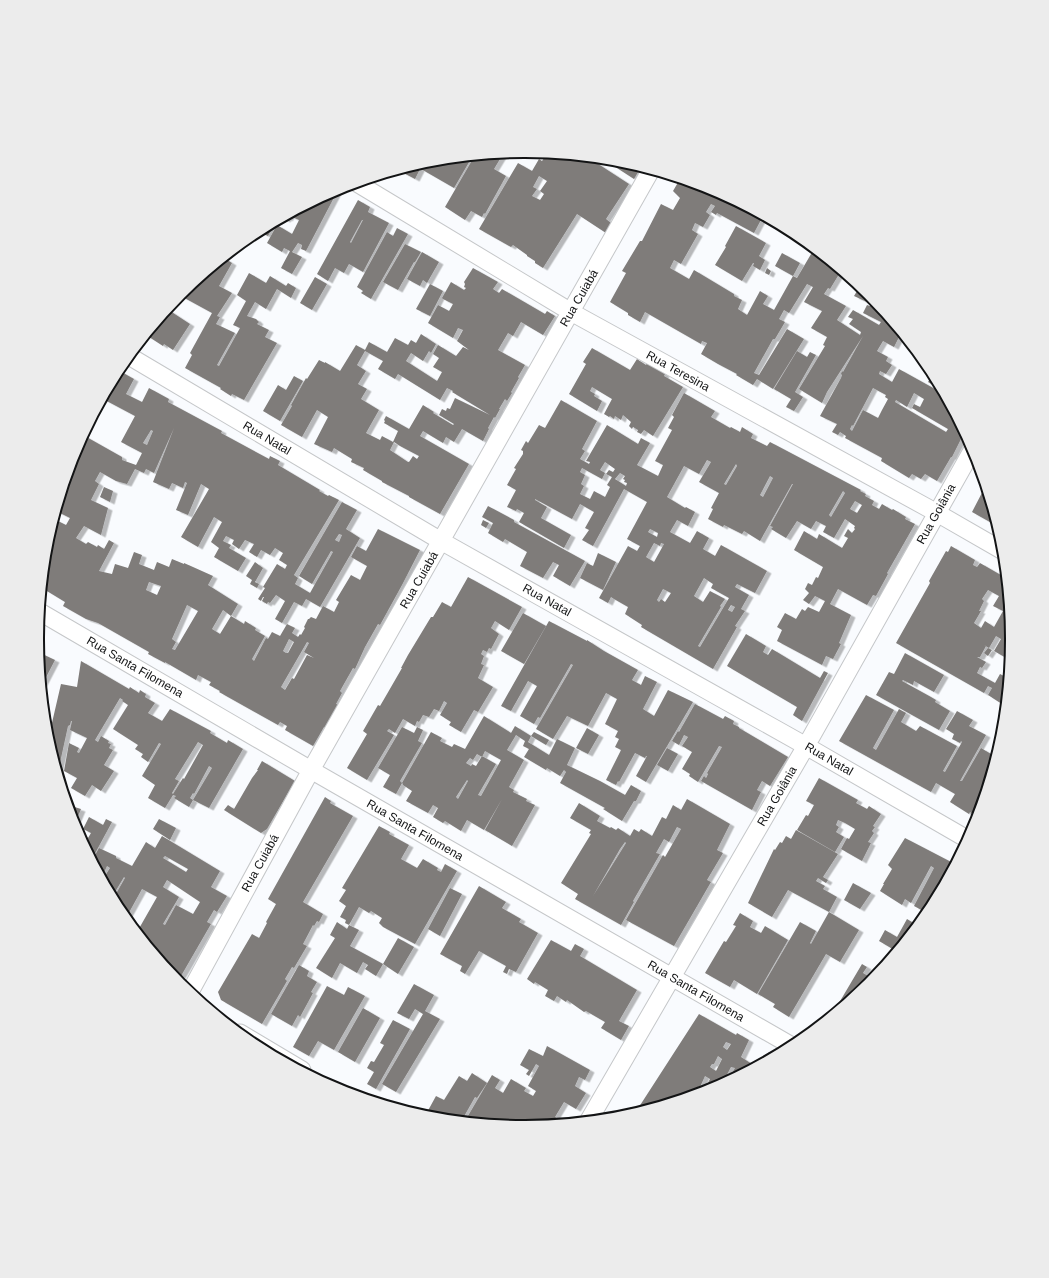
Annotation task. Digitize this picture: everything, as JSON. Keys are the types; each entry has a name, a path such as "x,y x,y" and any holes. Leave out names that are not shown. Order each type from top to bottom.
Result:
{"street":[{"name":"Rua Cuiabá","path":"193,986 311,770 648,175"},
{"name":"Rua Teresina","path":"363,187 571,312 996,547"},
{"name":"Rua Natal","path":"134,359 441,541 806,746 962,836"},
{"name":"Rua Goiânia","path":"592,1114 806,746 969,457"},
{"name":"Rua Santa Filomena","path":"45,615 311,770 786,1042"}],"building":[{"path":"539,159 542,161 543,159 556,160 600,165 629,184 606,219 611,223 606,233 577,214 543,268 513,245 511,247 479,229 518,163 532,171","holes":["539,176 547,181 540,191 544,194 540,200 532,196 537,189 533,187"]},
{"path":"500,160 494,169 506,176 482,217 471,211 465,220 445,207 471,162"},
{"path":"469,162 454,188 423,170"},
{"path":"617,168 638,172 634,179"},
{"path":"419,171 415,179 405,174"},
{"path":"677,184 708,195 761,221 754,233 717,213 716,215 711,212 715,206 711,204 706,212 710,215 703,227 695,223 692,230 698,234 681,264 674,260 670,268 689,279 694,270 734,294 734,296 742,300 738,309 747,315 760,291 768,296 763,304 774,310 793,276 797,278 811,254 838,276 830,289 828,288 824,294 846,306 837,320 860,335 861,332 849,324 853,319 848,317 853,310 879,325 881,322 863,313 867,305 870,305 886,322 899,337 894,347 883,341 877,351 888,357 886,361 892,365 886,374 880,371 879,374 892,382 899,369 935,389 961,439 937,481 925,474 921,479 912,474 909,478 881,461 882,458 845,438 846,436 840,432 838,435 832,432 837,424 820,416 841,378 842,371 843,372 863,336 827,392 822,403 799,389 825,346 823,345 827,337 811,328 822,311 804,302 813,287 807,284 789,313 784,310 779,319 785,322 775,339 773,339 754,373 759,375 787,329 804,339 773,389 757,379 753,385 736,375 737,374 701,354 707,343 702,341 701,344 645,312 640,322 610,302 626,273 622,271 640,241 642,241 661,204 673,210 680,198 673,191","holes":["873,388 886,395 885,397 888,399 878,418 863,410 852,431 850,429","914,393 924,399 920,407 914,404 912,408 948,429 946,432 895,402 896,400 907,407"]},
{"path":"334,198 306,251 301,249 302,245 298,243 292,252 302,257 292,274 281,268 290,251 284,248 282,252 267,243 275,229 279,226 292,234 299,220 294,218"},
{"path":"358,200 370,207 368,212 389,223 363,272 349,264 344,273 335,268 328,281 317,274","holes":["363,220 351,243 350,242"]},
{"path":"736,226 766,243 759,256 765,260 760,270 753,266 753,263 742,281 715,265"},
{"path":"397,228 408,234 371,299 361,293 363,291 357,287 387,232 393,236"},
{"path":"405,244 421,252 398,290 383,282"},
{"path":"422,252 439,262 427,283 423,280 420,286 407,279"},
{"path":"782,253 800,263 793,276 775,266"},
{"path":"229,261 232,263 219,286 232,293 217,316 220,317 216,324 235,333 217,365 219,366 240,328 233,325 246,301 237,295 249,273 266,283 270,276 286,286 288,283 296,288 291,298 277,289 266,309 255,302 247,316 256,319 259,322 257,324 269,330 265,337 277,343 244,400 232,394 231,396 220,389 221,388 185,368 192,355 190,353 212,313 185,299"},
{"path":"473,268 498,282 493,289 499,293 502,289 545,314 547,311 555,316 543,335 521,322 513,336 508,333 498,350 525,365 511,392 512,393 507,401 505,399 495,418 494,417 483,441 462,429 454,442 446,437 443,443 423,431 420,436 469,464 440,514 382,482 363,470 364,468 351,462 352,459 334,448 332,452 314,444 328,417 317,410 302,437 281,425 306,378 307,379 319,360 340,371 356,345 365,350 369,342 387,352 395,338 408,345 411,340 416,343 421,334 436,344 431,353 429,351 423,361 411,353 406,361 437,381 442,372 433,367 439,358 433,354 438,345 456,356 463,347 469,350 457,341 463,330 458,328 453,338 428,323 438,305 449,311 453,304 442,298 451,282 464,290 466,288 464,287 464,282","holes":["365,351 383,361 378,369 395,379 398,374 440,400 447,388 490,415 455,398 450,409 447,408 446,411 442,409 439,415 454,424 453,425 423,405 409,429 386,416 384,423 398,431 393,442 382,436 380,440 366,433 379,410 361,399 367,389 358,384 366,371 357,365","394,442 400,446 419,456 417,459 413,456 408,462 390,450"]},
{"path":"767,268 771,271 769,275 765,273"},
{"path":"315,277 327,284 312,310 300,303"},
{"path":"430,284 443,291 430,316 416,309"},
{"path":"856,292 867,302 854,296"},
{"path":"172,312 190,324 173,350 164,344 163,346 150,338"},
{"path":"592,348 630,370 637,359 646,365 647,363 665,374 664,376 683,387 653,436 644,430 641,434 633,427 632,429 629,426 631,422 623,415 621,420 615,416 614,419 604,414 612,399 592,387 590,391 595,394 594,396 602,401 597,411 569,394 586,364 583,362"},
{"path":"797,351 807,357 810,352 816,355 795,392 803,397 794,411 786,407 791,399 774,389"},
{"path":"124,373 134,379 126,394 142,402 149,388 169,399 168,402 222,431 221,433 269,459 270,456 280,461 278,465 320,490 319,491 339,500 294,575 298,578 295,584 310,593 333,552 331,551 312,584 299,576 342,502 357,510 346,529 360,538 320,607 306,599 302,606 294,602 282,623 275,619 285,601 276,595 270,603 268,602 267,604 262,601 264,597 261,601 258,599 265,588 263,587 277,564 285,569 287,565 279,560 283,553 275,548 270,555 261,550 257,557 249,552 254,544 245,540 239,549 232,544 234,540 226,536 223,541 231,545 229,548 246,558 238,571 214,557 219,548 211,542 222,522 214,517 198,547 181,537 209,489 201,484 188,515 176,510 187,483 185,482 183,488 172,483 169,489 153,482 174,428 154,473 146,469 144,473 135,469 127,484 116,481 100,472 95,481 99,484 91,500 108,508 101,535 84,526 76,538 86,544 88,542 97,547 98,545 104,549 109,540 114,543 99,571 112,574 115,564 128,568 134,552 142,555 139,564 154,570 157,562 169,567 172,559 213,576 208,585 238,604 231,616 244,624 245,621 265,636 252,659 254,661 266,638 268,639 272,632 280,636 287,624 295,628 292,633 298,637 305,628 304,627 308,619 311,617 316,619 323,606 334,612 339,602 336,600 351,575 360,580 367,566 351,557 357,546 366,551 378,529 420,550 380,625 378,624 355,669 353,668 340,691 342,693 336,704 339,705 313,746 285,730 287,726 280,722 278,725 219,692 220,691 209,685 211,682 198,675 196,680 148,654 149,652 98,623 86,619 63,606 65,602 47,591 53,545 59,521 66,525 70,518 61,513 89,438 122,457 122,460 136,465 142,453 121,442 135,416 107,401","holes":["151,430 153,431 147,445 143,443","339,534 342,535 339,542 335,540","149,582 161,586 157,595 146,590","187,605 198,611 175,650 172,649 176,642 172,639","223,610 231,616 220,634 212,629","289,639 294,642 288,653 283,651","307,642 309,643 304,652 314,658 307,655 294,679 292,678 285,690 281,687"]},
{"path":"294,376 303,381 280,421 263,411 278,385 286,390"},
{"path":"684,393 715,411 711,417 730,428 731,427 740,432 742,427 753,434 751,438 767,446 770,442 861,490 860,491 866,494 865,496 874,501 872,505 879,509 882,504 892,510 893,509 906,517 905,519 915,524 887,573 888,574 876,596 873,595 867,605 838,589 830,604 851,615 839,643 841,644 833,659 826,656 822,665 777,641 782,630 777,627 785,613 796,619 802,609 805,611 808,607 819,612 825,601 815,596 809,604 803,600 809,593 805,589 808,583 812,585 816,577 818,578 823,567 794,550 804,531 817,539 819,534 842,548 848,538 844,536 848,529 852,533 855,526 845,519 834,538 823,532 826,526 816,521 811,529 797,521 786,538 771,529 773,527 770,526 793,484 760,541 744,531 742,534 724,525 723,527 708,519 713,509 711,508 719,493 699,482 711,462 707,460 699,474 684,466 667,497 695,512 688,526 677,520 670,532 690,543 697,531 709,538 703,549 715,556 721,545 767,571 755,593 737,584 735,587 749,595 741,609 745,611 735,626 737,627 713,669 641,627 642,625 625,614 628,607 611,597 608,603 599,598 628,546 637,551 640,546 627,539 647,502 624,489 593,546 582,540 589,530 585,528 594,512 580,504 572,519 535,499 547,507 541,518 571,535 564,548 519,522 524,513 517,509 516,511 507,507 516,490 507,485 516,469 514,468 523,454 523,451 521,450 526,441 528,443 539,425 545,428 561,400 597,421 582,449 585,451 580,459 589,464 590,462 586,461 607,425 638,444 641,438 650,443 637,465 658,476 663,465 655,461 672,430 668,428 674,417 672,415","holes":["605,462 615,469 613,472 609,470 606,474 612,477 607,485 610,487 605,497 594,491 590,499 580,494 584,486 581,484 585,475 580,472 582,468 602,479 605,473 600,470","736,464 737,466 726,485 724,484","620,473 625,476 623,479 625,480 624,482 627,483 626,486 615,479","770,476 773,478 763,497 760,495","843,491 845,493 831,517 829,515","855,501 862,505 857,513 850,509","650,529 658,533 657,537 648,532","654,543 660,546 661,543 664,544 654,562 646,557","704,578 713,584 711,588 729,598 700,647 698,646 725,599 710,591 703,602 694,596","663,589 671,593 665,602 661,599 659,602 657,600","731,605 735,607 732,612 728,610"]},
{"path":"104,487 113,491 110,502 100,497"},
{"path":"982,493 991,522 972,512"},
{"path":"488,506 585,561 570,586 553,576 559,565 553,562 543,578 520,566 527,552 505,539 503,542 488,533 493,523 482,517"},
{"path":"483,520 489,523 486,528 481,525"},
{"path":"951,546 975,560 973,565 977,567 980,563 1001,575 1004,608 1004,657 994,651 1001,639 996,636 989,648 986,646 980,657 977,657 986,662 982,668 980,667 977,673 995,683 1000,674 1003,676 1001,703 988,695 992,688 988,686 984,693 896,643 930,583 929,581 946,551 948,552","holes":["988,590 999,596 993,606 1003,611 994,627 985,621 981,628 974,623 981,611 979,611 984,601 982,599"]},
{"path":"598,553 616,562 603,590 580,578 587,563 593,566"},
{"path":"255,562 263,568 255,582 259,584 257,588 250,584 252,580 246,576"},
{"path":"468,577 522,607 509,630 495,621 491,628 499,634 491,649 489,648 487,652 483,650 481,654 484,656 481,664 484,665 478,678 493,687 478,712 474,710 461,732 449,725 451,722 440,715 447,703 444,701 439,711 434,709 429,717 423,715 419,722 417,721 415,726 403,719 395,733 389,729 387,731 394,735 367,780 347,768 367,734 363,731 378,705 380,706 431,617 433,617 442,602 451,607"},
{"path":"523,613 546,626 524,664 501,651"},
{"path":"549,621 587,640 638,670 632,680 641,685 645,676 657,682 643,709 654,716 668,690 693,702 646,782 636,776 647,756 645,758 635,753 616,785 606,780 621,750 615,747 619,739 615,737 618,731 605,724 617,699 606,693 588,726 567,716 553,739 536,729 573,665 571,664 540,718 538,717 534,724 520,716 537,686 528,681 511,711 501,706"},
{"path":"746,634 766,646 763,652 768,655 772,649 820,678 824,671 828,673 802,721 793,715 797,707 727,666"},
{"path":"988,648 992,650 988,656 984,653"},
{"path":"905,653 944,675 934,692 914,681 913,685 903,680 902,681 936,700 935,702 950,711 939,730 876,695 889,672 894,674"},
{"path":"45,655 55,660 46,678"},
{"path":"81,661 129,689 130,687 139,693 140,690 146,694 145,697 155,703 148,713 162,721 170,709 211,731 210,733 227,743 228,740 243,749 209,808 193,800 189,807 174,798 176,796 173,795 165,808 148,798 155,785 142,776 161,744 159,743 148,762 141,757 143,754 135,749 138,745 113,729 128,705 120,698 95,740 98,742 101,736 111,744 109,748 113,750 104,765 114,771 101,791 92,785 85,796 71,788 77,778 64,771 69,743 79,748 77,752 79,753 87,738 70,730 71,721 70,725 68,726 60,763 53,733 52,724 61,684 77,687","holes":["198,742 203,745 184,779 183,778 173,794 172,793 179,781 175,779","209,766 212,768 193,800 190,798 193,793 194,794"]},
{"path":"866,695 894,710 873,748 876,750 899,709 906,713 901,722 916,731 920,726 957,746 943,771 945,772 962,742 961,741 960,743 952,739 954,734 946,729 957,711 973,720 969,726 986,735 960,781 962,781 981,748 991,754 972,813 970,812 969,814 950,802 955,794 936,783 931,792 839,741"},
{"path":"695,704 723,719 725,716 734,721 733,724 739,728 788,757 770,786 762,781 757,790 761,792 752,810 701,781 704,776 706,778 707,773 722,747 719,746 698,782 682,769 692,752 682,746 688,737 684,735 679,745 672,741"},
{"path":"484,716 511,733 515,726 531,736 528,742 549,755 557,739 575,748 567,765 625,795 631,785 641,791 622,821 603,809 605,808 560,783 566,772 564,770 560,776 547,768 546,770 524,757 529,749 523,746 525,741 516,735 507,750 524,760 509,787 514,790 513,792 527,799 526,801 535,805 512,846 485,830 502,799 484,830 467,820 461,831 445,821 443,823 433,817 438,808 433,805 428,813 406,801 412,791 402,783 431,732 442,738 440,741 452,747 454,744 465,749","holes":["485,751 501,760 481,796 478,795 496,764 482,756","477,754 482,757 476,766 472,764 471,766 466,763 470,758 473,760","467,780 468,781 458,799 456,797"]},
{"path":"402,727 414,733 417,727 423,730 418,741 422,743 400,781 402,783 396,794 383,787 390,775 378,768"},
{"path":"587,728 599,735 588,754 576,748"},
{"path":"534,732 549,740 546,745 531,736"},
{"path":"667,748 678,754 668,771 657,765"},
{"path":"262,761 295,781 267,829 261,833 224,810 228,805 234,809"},
{"path":"819,778 858,800 856,803 867,809 869,806 881,814 873,826 875,827 872,831 874,833 868,842 871,843 862,861 841,849 847,838 849,839 855,829 845,823 838,820 836,825 839,827 836,832 844,837 835,852 797,830 806,815 808,816 814,805 806,801"},
{"path":"325,797 331,801 330,803 353,816 303,902 323,914 319,922 317,921 314,926 313,925 303,944 307,946 294,968 292,967 285,979 287,981 262,1024 221,1000 218,992 252,934 259,938 276,904 268,899"},
{"path":"687,799 730,824 717,850 723,853 707,880 711,882 674,946 626,920 663,855 665,857 681,829 677,827 669,842 664,839 656,853 660,854 621,925 575,899 578,894 561,883 591,834 589,833 591,830 570,818 579,803 600,816 597,821 616,830 618,828 630,836 634,829 639,832 641,829 652,836 662,817 666,819 673,805 681,810","holes":["625,842 626,843 593,896 620,849"]},
{"path":"75,807 81,809 78,816"},
{"path":"89,817 103,825 106,819 112,822 95,854 88,838 91,833 83,828"},
{"path":"159,819 176,828 170,840 153,829"},
{"path":"379,826 390,832 389,834 409,845 401,859 417,868 423,859 438,868 437,870 441,872 445,864 457,871 415,944 383,927 379,923 382,918 371,911 369,913 359,907 349,925 345,923 346,920 340,917 346,906 339,901 346,890 342,888"},
{"path":"796,830 838,854 823,877 828,880 826,883 818,878 816,881 825,886 823,889 837,897 829,912 788,890 772,917 748,903 774,849 775,850 780,842 782,843 786,836 791,839"},
{"path":"162,836 220,871 211,887 227,896 217,912 214,910 207,922 211,924 181,975 163,956 140,927 157,897 142,889 129,912 117,893 125,878 124,877 116,891 106,875 110,868 107,866 104,872 95,855 99,848 132,866 146,842 155,848","holes":["165,856 188,869 186,872 163,858","167,880 200,902 193,914 176,905 165,925 163,924 179,897 163,887"]},
{"path":"905,838 950,861 921,910 914,906 934,868 931,866 911,903 905,899 902,905 880,891 892,869 888,865"},
{"path":"853,883 871,893 860,909 844,900"},
{"path":"479,886 506,902 502,908 521,919 519,922 538,933 516,972 509,969 507,974 503,972 506,966 479,951 465,974 460,971 462,966 440,954"},
{"path":"450,888 462,894 440,936 428,929"},
{"path":"829,912 859,930 840,962 826,954 789,1017 773,1007 775,1004 758,994 800,922 816,931 810,943 811,944"},
{"path":"740,913 753,921 750,927 761,933 765,926 788,940 757,994 734,980 730,987 705,973 724,941 726,942 736,926 733,925"},
{"path":"907,919 913,922 892,949 879,941 885,930 897,937"},
{"path":"337,922 347,929 349,925 359,930 350,946 383,964 376,976 365,969 368,965 363,962 357,973 340,963 332,978 316,968 335,938 330,935"},
{"path":"398,938 414,947 398,974 383,964"},
{"path":"551,940 571,951 575,944 584,949 580,956 637,990 619,1021 629,1026 621,1040 601,1028 605,1022 586,1011 584,1012 567,1000 566,1002 557,996 554,1001 545,996 548,990 527,979"},
{"path":"862,964 867,967 863,973 867,976 840,1001"},
{"path":"299,965 309,971 307,976 317,982 311,992 313,993 300,1017 298,1015 292,1026 271,1014"},
{"path":"414,984 434,995 425,1011 440,1019 396,1092 382,1084 423,1014 415,1009 409,1019 397,1013"},
{"path":"327,986 344,995 348,987 365,996 334,1050 318,1041 309,1056 293,1047"},
{"path":"363,1008 380,1018 355,1062 338,1052"},
{"path":"699,1014 736,1035 737,1033 749,1040 741,1057 750,1063 733,1072 735,1068 731,1067 727,1074 708,1083 710,1079 705,1076 701,1086 679,1094 640,1105","holes":["726,1042 731,1044 727,1050 723,1047","718,1056 722,1059 716,1071 710,1067 714,1064"]},
{"path":"393,1020 410,1029 376,1089 367,1084 374,1072 367,1068 371,1061 374,1062 384,1045 380,1043"},
{"path":"547,1046 590,1070 585,1080 579,1077 575,1086 586,1093 576,1109 564,1102 555,1117 556,1118 524,1120 468,1116 492,1075 500,1080 495,1088 503,1093 511,1079 526,1088 524,1091 533,1096 536,1091 528,1086 539,1066 536,1064 529,1076 526,1074 529,1070 520,1065 529,1049 543,1056"},
{"path":"472,1073 487,1083 477,1098 475,1097 465,1115 429,1109 436,1096 444,1100 459,1076 467,1081"}]}
